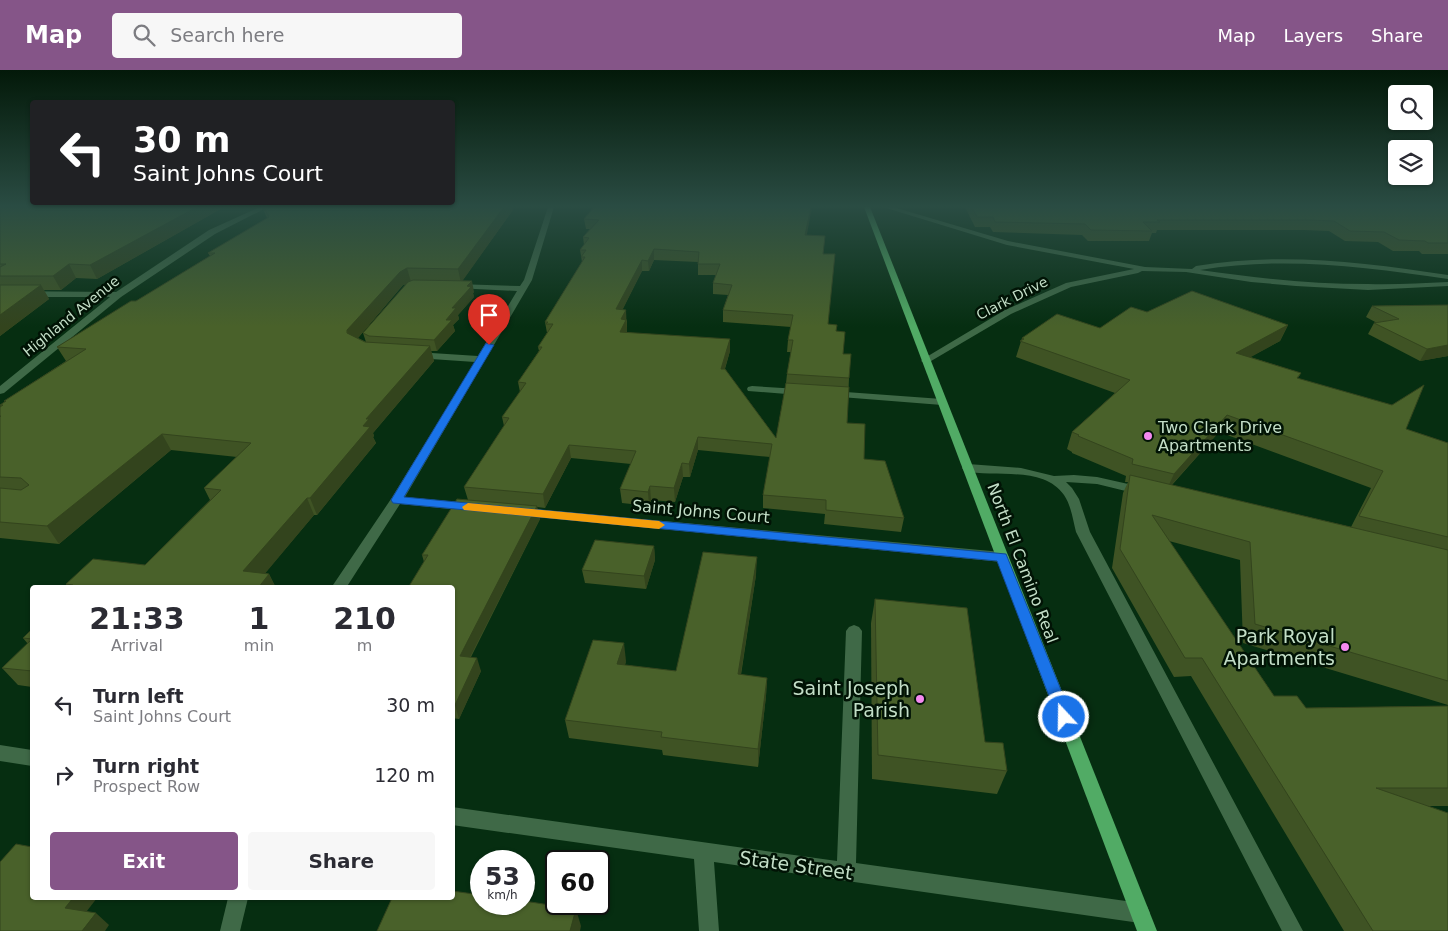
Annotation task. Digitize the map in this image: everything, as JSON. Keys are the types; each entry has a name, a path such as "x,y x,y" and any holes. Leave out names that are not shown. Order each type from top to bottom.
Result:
{"main road":[{"name":"North El Camino Real","path":"882,247 1147,931"}],"street":[{"name":"Highland Avenue","path":"0,391 118,294 189,247"},
{"path":"340,585 397,500 523,289 528,280 538,247"},
{"name":"Clark Drive","path":"1029,247 1145,269 1186,270 1251,280 1296,284 1368,287 1448,284"},
{"name":"Clark Drive","path":"1186,270 1210,265 1273,260 1350,262 1448,277"},
{"name":"Clark Drive","path":"926,361 1008,312 1069,285 1145,269"},
{"path":"448,286 523,289"},
{"path":"0,294 118,294"},
{"path":"408,354 481,359"},
{"path":"752,389 942,402"},
{"path":"968,468 1024,471 1051,480 1068,491 1083,532 1293,931"},
{"path":"1051,480 1070,477 1085,478 1157,494"},
{"path":"397,500 485,509"},
{"name":"Saint Johns Court","path":"505,510 1002,557"},
{"path":"846,872 854,631"},
{"path":"0,753 30,758"},
{"name":"State Street","path":"455,816 1140,913"},
{"path":"703,852 709,931"},
{"path":"230,931 238,900"}],"building":[{"path":"0,247 123,247 90,265 69,264 53,276 0,276 0,267 6,264 0,264"},
{"path":"218,247 474,247 458,269 407,268 400,272 347,330 347,333 365,342 430,346 366,419 369,419 363,426 370,427 310,498 307,498 243,571 269,574 260,585 66,584 93,559 145,565 221,490 204,488 251,443 162,434 47,526 0,522 0,488 21,490 29,485 21,478 0,477 0,407 3,405 0,405 86,349 57,347 131,301 136,301 215,253 208,253"},
{"path":"582,247 824,247 823,254 835,254 828,324 837,325 836,331 845,332 843,354 851,354 849,378 787,374 793,340 788,340 793,315 723,310 732,285 713,283 720,264 698,264 699,252 654,249 648,261 642,260 616,309 626,310 621,319 626,320 620,332 730,339 721,369 725,369 776,438 786,383 849,387 847,423 865,424 864,459 885,461 904,518 826,510 826,500 763,495 772,444 698,437 689,464 682,463 674,488 650,486 648,492 620,489 636,451 569,445 543,494 464,487 509,418 502,417 526,383 518,382 542,347 538,347 553,324 546,324 548,322 545,322 585,257 581,257 586,250 580,250"},
{"path":"413,280 472,281 467,286 471,287 452,308 456,308 446,320 452,320 434,340 369,336 363,333 408,282"},
{"path":"0,285 41,285 0,315"},
{"path":"1192,291 1288,325 1236,353 1301,373 1297,378 1392,405 1424,385 1406,429 1448,443 1448,537 1359,516 1383,471 1227,415 1174,474 1132,464 1133,459 1072,432 1130,380 1020,341 1024,339 1022,338 1057,314 1100,328 1131,307 1147,312"},
{"path":"1448,305 1448,345 1427,349 1374,323 1399,319 1372,306"},
{"path":"1130,475 1448,550 1448,681 1255,624 1250,542 1152,515 1274,696 1297,696 1306,708 1448,706 1448,788 1376,788 1448,813 1448,931 1373,931 1202,658 1185,658 1120,549"},
{"path":"457,499 537,506 460,656 477,658 455,705 455,585 410,585 428,555 422,555"},
{"path":"595,540 654,546 644,576 582,570"},
{"path":"703,552 757,557 738,674 767,678 758,749 661,737 662,732 565,720 593,640 624,643 617,664 676,671"},
{"name":"Saint Joseph Parish","path":"875,599 967,608 985,742 1003,743 1007,771 878,755"},
{"path":"30,631 30,639 23,638"},
{"path":"30,641 30,671 2,668"},
{"path":"16,844 30,847 30,900 71,900 65,908 96,913 82,931 0,931 0,862"},
{"path":"455,891 470,893 470,915 535,915 535,903 545,904 545,915 574,915 570,931 377,931 391,900 455,900"}],"slow traffic":[{"path":"468,507 659,525"}],"place":[{"name":"Two Clark Drive Apartments","path":"1148,436"},
{"name":"Park Royal Apartments","path":"1345,647"},
{"name":"Saint Joseph Parish","path":"920,699"}],"route":[{"path":"489,345 397,500 1002,557 1064,717"}]}
